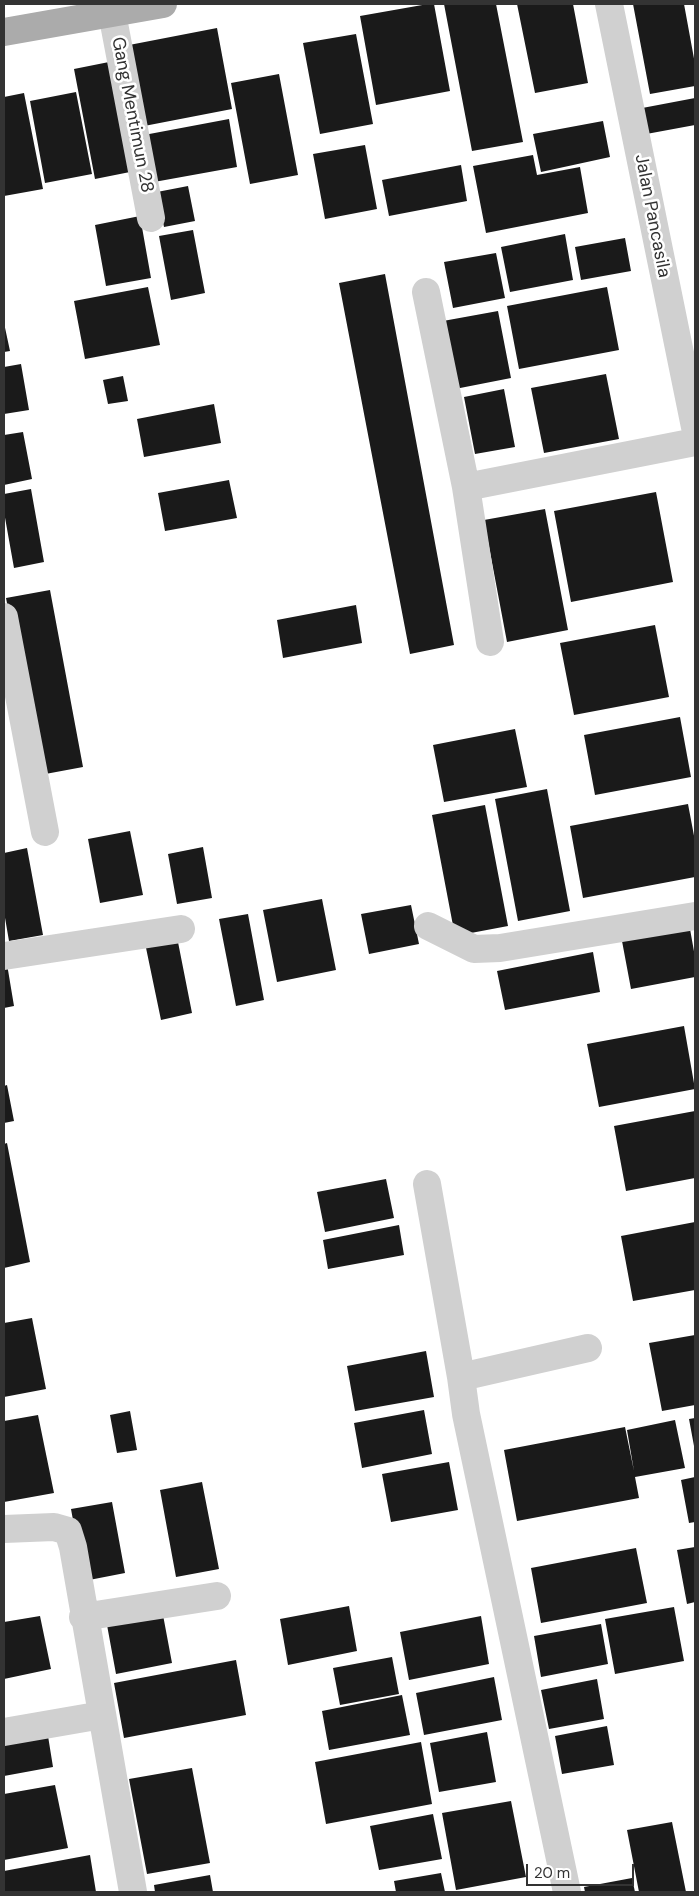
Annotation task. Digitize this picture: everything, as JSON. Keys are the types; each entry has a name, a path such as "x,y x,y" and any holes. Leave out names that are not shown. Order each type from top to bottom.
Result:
{"main road":[{"path":"4,32 163,4"}],"street":[{"name":"Jalan Pancasila","path":"609,4 695,427"},
{"name":"Gang Mentimun 28","path":"112,13 152,218"},
{"path":"426,292 466,486 490,642"},
{"path":"466,486 695,442"},
{"path":"4,617 45,832"},
{"path":"428,926 474,949 492,948 695,916"},
{"path":"4,956 181,929"},
{"path":"427,1184 468,1424 567,1892"},
{"path":"461,1378 588,1348"},
{"path":"4,1529 54,1527 68,1531 73,1547 83,1617 133,1892"},
{"path":"83,1617 217,1596"},
{"path":"4,1732 102,1715"}],"building":[{"path":"434,4 450,91 376,105 360,16"},
{"path":"444,4 496,4 523,142 472,151"},
{"path":"517,4 573,4 588,83 535,93"},
{"path":"633,4 684,4 695,64 695,86 650,94"},
{"path":"217,28 232,109 139,127 124,46"},
{"path":"356,34 373,124 320,134 303,43"},
{"path":"114,61 135,171 95,179 74,69"},
{"path":"279,74 298,175 250,184 231,83"},
{"path":"76,92 92,174 45,183 30,101"},
{"path":"24,93 43,189 4,196 4,97"},
{"path":"695,98 695,125 641,135 637,109"},
{"path":"229,119 237,167 154,182 144,135"},
{"path":"603,121 610,157 541,172 533,134"},
{"path":"365,145 377,209 325,219 313,154"},
{"path":"533,155 537,175 580,167 588,213 486,233 473,166"},
{"path":"461,165 467,201 389,216 382,180"},
{"path":"188,186 195,221 164,227 157,192"},
{"path":"140,216 151,278 106,286 95,225"},
{"path":"193,230 205,293 171,300 159,236"},
{"path":"565,234 573,280 510,292 501,247"},
{"path":"625,238 631,271 581,280 575,247"},
{"path":"496,253 505,298 453,308 444,262"},
{"path":"385,274 454,645 410,654 339,283"},
{"path":"148,287 160,345 85,359 74,301"},
{"path":"607,287 619,350 519,369 507,306"},
{"path":"498,311 511,378 455,389 443,321"},
{"path":"4,323 10,351 4,352"},
{"path":"21,364 29,410 4,414 4,367"},
{"path":"606,374 619,439 544,453 531,388"},
{"path":"123,376 128,401 108,404 103,380"},
{"path":"504,389 515,447 475,454 464,397"},
{"path":"214,404 221,443 144,457 137,419"},
{"path":"23,432 32,479 4,485 4,435"},
{"path":"229,480 237,518 165,531 158,493"},
{"path":"31,489 44,562 14,568 4,512 4,494"},
{"path":"656,492 673,582 571,602 554,511"},
{"path":"545,509 568,630 507,642 484,520"},
{"path":"50,590 83,767 40,775 6,598"},
{"path":"356,605 362,643 283,658 277,620"},
{"path":"655,625 669,697 574,715 560,643"},
{"path":"680,717 691,777 595,795 584,735"},
{"path":"515,729 527,787 444,802 433,745"},
{"path":"547,789 570,911 518,921 495,799"},
{"path":"688,804 695,841 695,877 583,898 570,826"},
{"path":"485,805 508,926 455,936 432,815"},
{"path":"130,831 143,895 100,903 88,839"},
{"path":"203,847 212,898 177,904 168,854"},
{"path":"27,848 43,935 9,941 4,912 4,853"},
{"path":"322,899 336,970 277,982 263,910"},
{"path":"411,905 419,944 369,954 361,914"},
{"path":"248,914 264,1000 236,1006 219,919"},
{"path":"690,929 695,957 695,977 631,989 622,941"},
{"path":"177,937 192,1013 161,1020 145,943"},
{"path":"593,952 600,992 505,1010 497,971"},
{"path":"4,964 7,964 14,1006 4,1008"},
{"path":"684,1026 695,1089 599,1107 587,1044"},
{"path":"7,1085 14,1121 4,1123 4,1086"},
{"path":"695,1111 695,1178 626,1191 614,1126"},
{"path":"7,1143 30,1262 4,1268 4,1144"},
{"path":"386,1179 394,1218 325,1232 317,1192"},
{"path":"695,1222 695,1290 633,1301 621,1236"},
{"path":"399,1225 404,1255 328,1269 323,1240"},
{"path":"32,1318 46,1389 4,1397 4,1323"},
{"path":"695,1335 695,1405 662,1411 649,1343"},
{"path":"426,1351 434,1397 355,1411 347,1366"},
{"path":"424,1410 432,1454 362,1468 354,1423"},
{"path":"130,1411 137,1450 117,1453 110,1415"},
{"path":"38,1415 54,1493 4,1502 4,1421"},
{"path":"695,1418 695,1446 694,1446 689,1419"},
{"path":"675,1420 685,1468 635,1477 639,1498 517,1521 504,1450 625,1427 634,1471 627,1430"},
{"path":"449,1462 458,1510 391,1522 382,1474"},
{"path":"695,1477 695,1522 689,1523 681,1480"},
{"path":"202,1482 219,1569 176,1577 160,1490"},
{"path":"112,1502 125,1573 84,1581 71,1509"},
{"path":"695,1547 695,1602 687,1604 677,1550"},
{"path":"636,1548 647,1603 541,1623 531,1568"},
{"path":"349,1606 357,1651 288,1665 280,1619"},
{"path":"674,1607 684,1661 615,1674 605,1619"},
{"path":"163,1615 172,1663 116,1674 107,1625"},
{"path":"40,1616 51,1669 4,1679 4,1622"},
{"path":"481,1616 489,1664 409,1680 400,1632"},
{"path":"601,1624 608,1664 541,1677 534,1636"},
{"path":"392,1657 399,1694 340,1705 333,1668"},
{"path":"236,1660 246,1715 124,1738 114,1683"},
{"path":"494,1677 502,1720 424,1735 416,1693"},
{"path":"597,1679 604,1719 549,1729 541,1690"},
{"path":"402,1695 410,1735 329,1750 322,1711"},
{"path":"607,1726 614,1765 562,1774 555,1736"},
{"path":"487,1732 496,1782 439,1792 430,1743"},
{"path":"48,1736 53,1767 4,1776 4,1744"},
{"path":"421,1742 432,1804 326,1824 315,1762"},
{"path":"192,1768 210,1863 147,1874 129,1779"},
{"path":"55,1785 68,1848 4,1860 4,1794"},
{"path":"511,1801 526,1877 456,1890 442,1813"},
{"path":"433,1814 442,1859 379,1870 370,1826"},
{"path":"672,1822 686,1892 639,1892 627,1830"},
{"path":"90,1855 96,1892 5,1892 4,1871"},
{"path":"441,1873 445,1892 396,1892 394,1881"},
{"path":"210,1875 213,1892 155,1892 154,1885"},
{"path":"632,1878 635,1892 585,1892 584,1887"}]}
